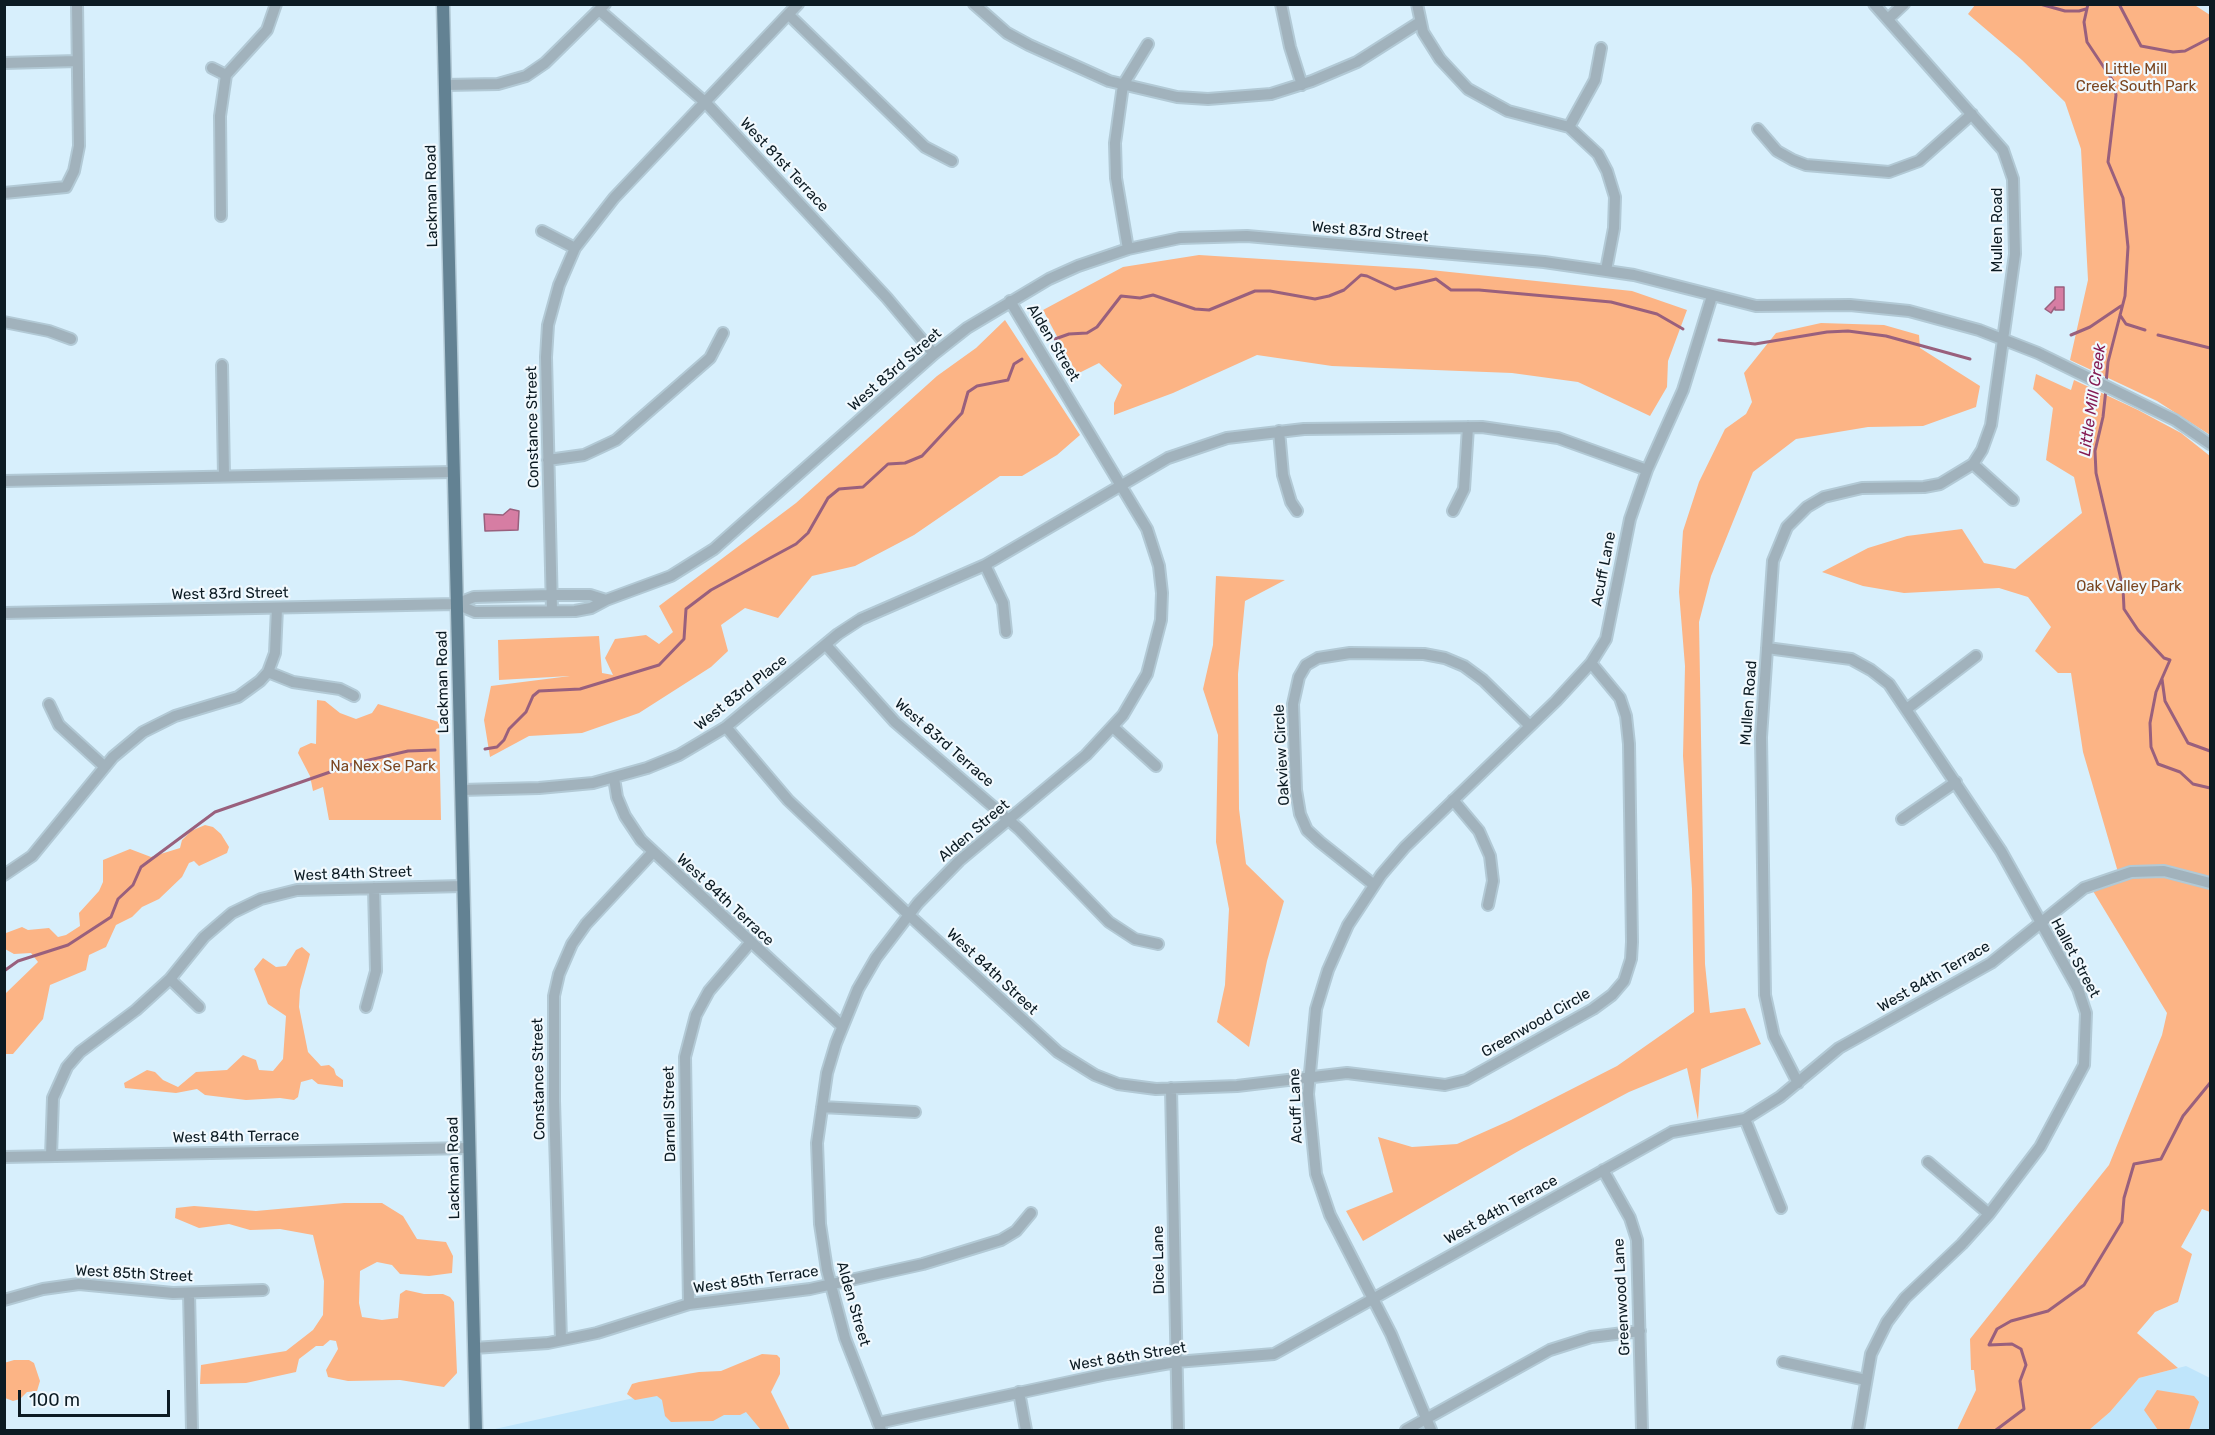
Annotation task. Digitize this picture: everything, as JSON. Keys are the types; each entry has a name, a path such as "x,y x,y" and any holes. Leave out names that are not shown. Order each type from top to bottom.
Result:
{"main road":[{"name":"Lackman Road","path":"443,4 452,472 476,1431"}],"street":[{"path":"4,193 66,188 74,171 79,146 77,4"},
{"path":"221,216 219,116 226,75 267,30 276,4"},
{"name":"Constance Street","path":"552,611 548,460 548,325 559,285 575,248 614,198 798,4"},
{"path":"974,4 1007,33 1058,60 1123,85 1177,97 1208,99 1271,94 1302,85 1357,62 1420,22"},
{"path":"1281,4 1290,47 1302,85"},
{"path":"1417,4 1420,22 1440,59 1468,89 1508,111 1569,127 1598,154 1613,187 1616,209 1606,270"},
{"name":"Mullen Road","path":"1798,1083 1774,1036 1766,995 1761,737 1773,561 1783,535 1800,513 1815,501 1842,490 1924,487 1940,484 1973,464 1988,437 2005,339 2015,254 2013,179 2003,150 1874,4"},
{"path":"1888,19 1904,4"},
{"path":"445,85 498,84 526,76 546,63 602,7"},
{"name":"West 81st Terrace","path":"602,7 706,103 887,298 934,354"},
{"path":"789,15 925,147 952,161"},
{"path":"1128,249 1116,178 1115,143 1123,85 1148,44"},
{"path":"1569,127 1594,80 1601,48"},
{"path":"4,63 77,62"},
{"path":"212,68 226,75"},
{"path":"1758,129 1778,151 1806,165 1889,172 1919,161 1972,114"},
{"path":"542,231 575,248"},
{"name":"West 83rd Street","path":"456,604 475,612 591,608 606,600 671,576 714,549 934,354 967,328 1010,301 1059,275 1128,249 1180,238 1247,236 1606,270 1756,306 1774,308 1876,306 1944,319 2005,339 2087,377 2175,420 2211,444"},
{"name":"Acuff Lane","path":"1431,1431 1373,1299 1330,1215 1316,1174 1311,1135 1308,1076 1316,1009 1328,970 1348,925 1374,885 1405,847 1530,726 1591,663 1606,639 1623,542 1647,470 1683,390 1712,296"},
{"name":"Alden Street","path":"879,1427 845,1338 830,1284 820,1224 817,1143 827,1073 842,1026 876,958 908,914 959,861 1053,785 1113,727 1134,699 1147,674 1161,620 1162,593 1159,566 1147,529 1010,301"},
{"path":"4,322 49,331 71,339"},
{"path":"548,460 584,455 616,440 710,358 723,333"},
{"path":"222,365 224,476"},
{"path":"1454,511 1461,500 1466,480 1468,427"},
{"name":"West 83rd Place","path":"461,790 570,786 614,777 679,755 726,727 861,619 985,566 1120,484 1168,458 1201,446 1258,432 1468,427 1518,431 1558,438 1647,470"},
{"path":"1279,431 1284,482 1297,511"},
{"path":"1973,464 2013,500"},
{"path":"4,481 452,472"},
{"path":"985,566 1003,603 1006,632"},
{"name":"West 83rd Street","path":"4,613 456,604 474,597 552,595 590,595 606,600"},
{"path":"4,875 32,856 105,767 132,741 152,727 192,710 238,697 251,689 268,672 277,645 278,608"},
{"name":"West 83rd Terrace","path":"826,645 895,722 1009,820 1122,932 1147,944 1158,944"},
{"name":"Hallet Street","path":"1767,648 1851,659 1871,670 1889,684 1908,708 2001,851 2078,989 2086,1013 2084,1065 2040,1147 1989,1214 1962,1244 1905,1298 1887,1322 1871,1354 1858,1431"},
{"name":"Oakview Circle","path":"1374,885 1307,830 1300,814 1296,790 1293,704 1302,662 1350,653 1424,654 1444,658 1464,666 1483,680 1530,726"},
{"path":"1908,708 1976,656"},
{"name":"Greenwood Circle","path":"1308,1076 1347,1073 1376,1075 1416,1083 1445,1085 1460,1082 1593,1009 1612,995 1624,981 1631,959 1632,942 1629,744 1626,716 1620,698 1591,663"},
{"path":"268,672 293,682 340,688 354,696"},
{"path":"49,704 59,725 105,767"},
{"name":"West 84th Street","path":"726,727 788,800 908,914 1075,1065 1118,1084 1143,1088 1236,1086 1308,1076"},
{"path":"1113,727 1156,766"},
{"name":"West 84th Terrace","path":"614,777 617,797 625,816 641,840 842,1026"},
{"path":"1902,819 1956,782"},
{"path":"1454,800 1479,831 1490,856 1493,881 1488,905"},
{"name":"Constance Street","path":"561,1340 554,1090 554,996 565,958 577,937 653,852"},
{"name":"West 84th Terrace","path":"1373,1299 1672,1132 1745,1119 1780,1097 1839,1048 1991,963 2084,888 2131,872 2164,871 2210,883"},
{"name":"West 84th Street","path":"51,1156 51,1107 63,1072 80,1052 136,1010 170,979 215,926 252,902 274,894 297,890 463,886"},
{"path":"366,1006 376,971 374,888"},
{"name":"Darnell Street","path":"689,1304 684,1072 686,1048 696,1015 709,991 750,943"},
{"path":"170,979 199,1007"},
{"name":"Dice Lane","path":"1171,1088 1178,1431"},
{"path":"822,1107 915,1112"},
{"path":"1745,1119 1781,1208"},
{"name":"West 84th Terrace","path":"4,1156 469,1148"},
{"path":"1928,1162 1989,1214"},
{"name":"Greenwood Lane","path":"1604,1170 1630,1218 1636,1240 1642,1431"},
{"name":"West 85th Terrace","path":"474,1348 522,1346 561,1340 597,1333 689,1304 830,1284 923,1264 991,1243 1016,1231 1031,1213"},
{"name":"West 85th Street","path":"4,1300 43,1289 79,1284 189,1293 263,1290"},
{"path":"189,1293 192,1431"},
{"name":"West 86th Street","path":"879,1427 1019,1392 1176,1362 1274,1354 1373,1299"},
{"path":"1406,1431 1550,1350 1591,1337 1640,1331"},
{"path":"1783,1362 1866,1380"},
{"path":"1019,1392 1026,1431"}],"shaded area":[{"path":"2055,287 2064,287 2064,310 2055,310 2055,307 2051,313 2045,309 2055,299"},
{"path":"510,509 519,511 518,530 485,531 484,514 503,515"},
{"path":"2186,1366 2210,1378 2210,1430 2089,1430 2110,1412 2139,1378"},
{"path":"759,1370 776,1430 495,1430 495,1429"}],"green space":[{"name":"Little Mill Creek South Park","path":"2193,4 2210,15 2210,435 2157,401 2070,360 2088,280 2081,149 2065,102 2022,60 1968,14 1975,5"},
{"path":"1199,255 1421,269 1632,291 1687,310 1668,361 1667,387 1650,416 1578,382 1512,373 1332,366 1257,355 1173,393 1114,415 1114,403 1122,385 1099,363 1077,374 1043,310 1123,267"},
{"path":"1005,320 1080,435 1057,455 1022,476 1000,476 914,535 855,566 812,576 778,618 745,608 721,625 728,651 711,667 639,713 582,733 529,736 490,757 484,720 491,686 570,676 499,680 498,640 599,636 602,673 613,675 605,658 615,639 646,635 659,644 673,632 659,606 796,503 937,376 976,348"},
{"path":"1821,323 1884,325 1919,335 1920,348 1980,386 1976,407 1923,426 1868,427 1796,439 1753,472 1711,576 1699,622 1705,964 1710,1013 1745,1008 1761,1044 1701,1069 1698,1120 1687,1068 1629,1092 1522,1149 1363,1241 1346,1211 1393,1192 1378,1137 1412,1147 1457,1144 1511,1120 1617,1066 1694,1012 1692,889 1683,756 1685,666 1679,592 1683,531 1699,482 1725,429 1746,414 1752,402 1744,373 1776,333"},
{"name":"Oak Valley Park","path":"2036,374 2071,390 2074,380 2138,410 2181,433 2210,456 2210,1212 2202,1209 2181,1247 2192,1254 2178,1302 2155,1312 2137,1333 2178,1368 2139,1378 2110,1412 2089,1430 1957,1430 1976,1390 1974,1370 1971,1370 1970,1339 2109,1165 2162,1035 2167,1013 2093,891 2120,879 2083,752 2071,673 2058,673 2035,651 2051,627 2028,597 1999,588 1904,593 1863,586 1822,572 1868,548 1907,536 1962,529 1984,563 2015,569 2082,513 2074,477 2046,460 2053,408 2033,389"},
{"path":"1216,576 1285,580 1245,601 1238,674 1239,809 1246,864 1284,901 1267,961 1249,1047 1217,1022 1225,985 1229,909 1216,842 1218,735 1203,689 1213,645"},
{"name":"Na Nex Se Park","path":"317,700 325,701 340,713 356,719 372,713 378,704 439,722 441,820 329,820 323,787 313,791 310,776 298,753 300,748 311,743 316,744"},
{"path":"205,825 213,827 221,834 229,847 227,853 199,866 194,861 189,863 182,877 159,899 142,907 132,917 116,925 106,947 89,955 86,970 50,985 43,1019 13,1054 5,1054 5,994 38,962 31,953 14,954 5,949 6,933 22,927 28,930 49,928 58,937 66,935 80,926 79,913 99,891 103,882 103,860 130,849 151,857 180,848 182,840 191,831"},
{"path":"302,947 310,954 300,990 299,1007 308,1052 321,1066 329,1065 334,1069 336,1075 343,1080 343,1087 318,1084 312,1079 301,1082 298,1097 294,1100 280,1098 246,1100 205,1095 197,1089 176,1093 125,1088 124,1083 147,1070 155,1072 163,1080 178,1087 196,1072 227,1070 243,1055 256,1060 259,1070 273,1071 283,1059 286,1016 268,1004 254,969 263,958 276,967 286,966 296,950"},
{"path":"344,1203 382,1203 403,1216 417,1239 446,1242 453,1256 452,1273 429,1276 400,1274 392,1265 377,1262 360,1271 359,1303 362,1317 382,1320 398,1318 400,1294 406,1290 424,1294 443,1294 450,1297 454,1302 457,1373 444,1387 400,1380 348,1381 328,1377 326,1370 338,1349 336,1341 330,1340 323,1346 316,1346 299,1359 296,1372 246,1383 200,1384 201,1365 286,1351 313,1330 323,1315 324,1281 313,1235 280,1229 250,1230 229,1224 199,1228 175,1218 176,1208 194,1206 256,1211"},
{"path":"762,1354 777,1355 780,1358 780,1374 771,1392 790,1430 761,1430 746,1412 740,1415 724,1415 713,1421 671,1422 665,1416 662,1400 657,1396 635,1400 627,1394 632,1384 699,1372 721,1371"},
{"path":"29,1360 34,1363 40,1381 37,1391 27,1392 20,1399 13,1401 5,1398 4,1363"},
{"path":"2157,1390 2194,1396 2199,1402 2189,1430 2158,1430 2144,1410"}],"waterway":[{"path":"2040,4 2065,11 2086,9"},
{"name":"Little Mill Creek","path":"2088,4 2084,22 2087,42 2113,81 2116,95 2108,162 2123,198 2128,247 2125,296 2108,362 2106,383"},
{"path":"2119,4 2141,46 2173,52 2185,51 2210,38"},
{"path":"1055,339 1069,334 1087,333 1097,327 1121,296 1140,298 1153,295 1195,309 1209,310 1255,291 1270,291 1315,299 1329,296 1344,290 1361,275 1395,289 1436,279 1451,290 1479,290 1611,302 1657,314 1683,329"},
{"path":"2071,335 2090,327 2121,306"},
{"path":"2120,315 2126,324 2145,330"},
{"path":"1719,340 1755,344 1827,332 1848,331 1886,336 1970,359"},
{"path":"2158,335 2210,348"},
{"path":"485,749 497,747 504,740 509,729 526,712 533,696 539,691 580,689 659,665 684,639 686,609 711,590 796,544 808,533 828,498 839,489 863,487 888,464 905,463 922,456 962,413 968,392 977,386 1008,380 1014,364 1022,359"},
{"name":"Little Mill Creek","path":"2106,389 2103,417 2095,451 2096,473 2123,588 2124,609 2138,630 2164,658 2170,660 2156,692 2150,723 2151,747 2158,764 2180,772 2193,784 2210,788"},
{"path":"2162,679 2165,701 2188,743 2210,751"},
{"path":"4,971 18,961 68,945 111,917 118,899 133,885 141,867 215,812 356,763 408,751 435,750"},
{"name":"Little Mill Creek","path":"1996,1430 2024,1409 2020,1381 2026,1365 2021,1349 2012,1344 1989,1345 1997,1329 2011,1321 2048,1311 2084,1285 2122,1222 2124,1198 2134,1164 2161,1159 2183,1116 2210,1083"}]}
